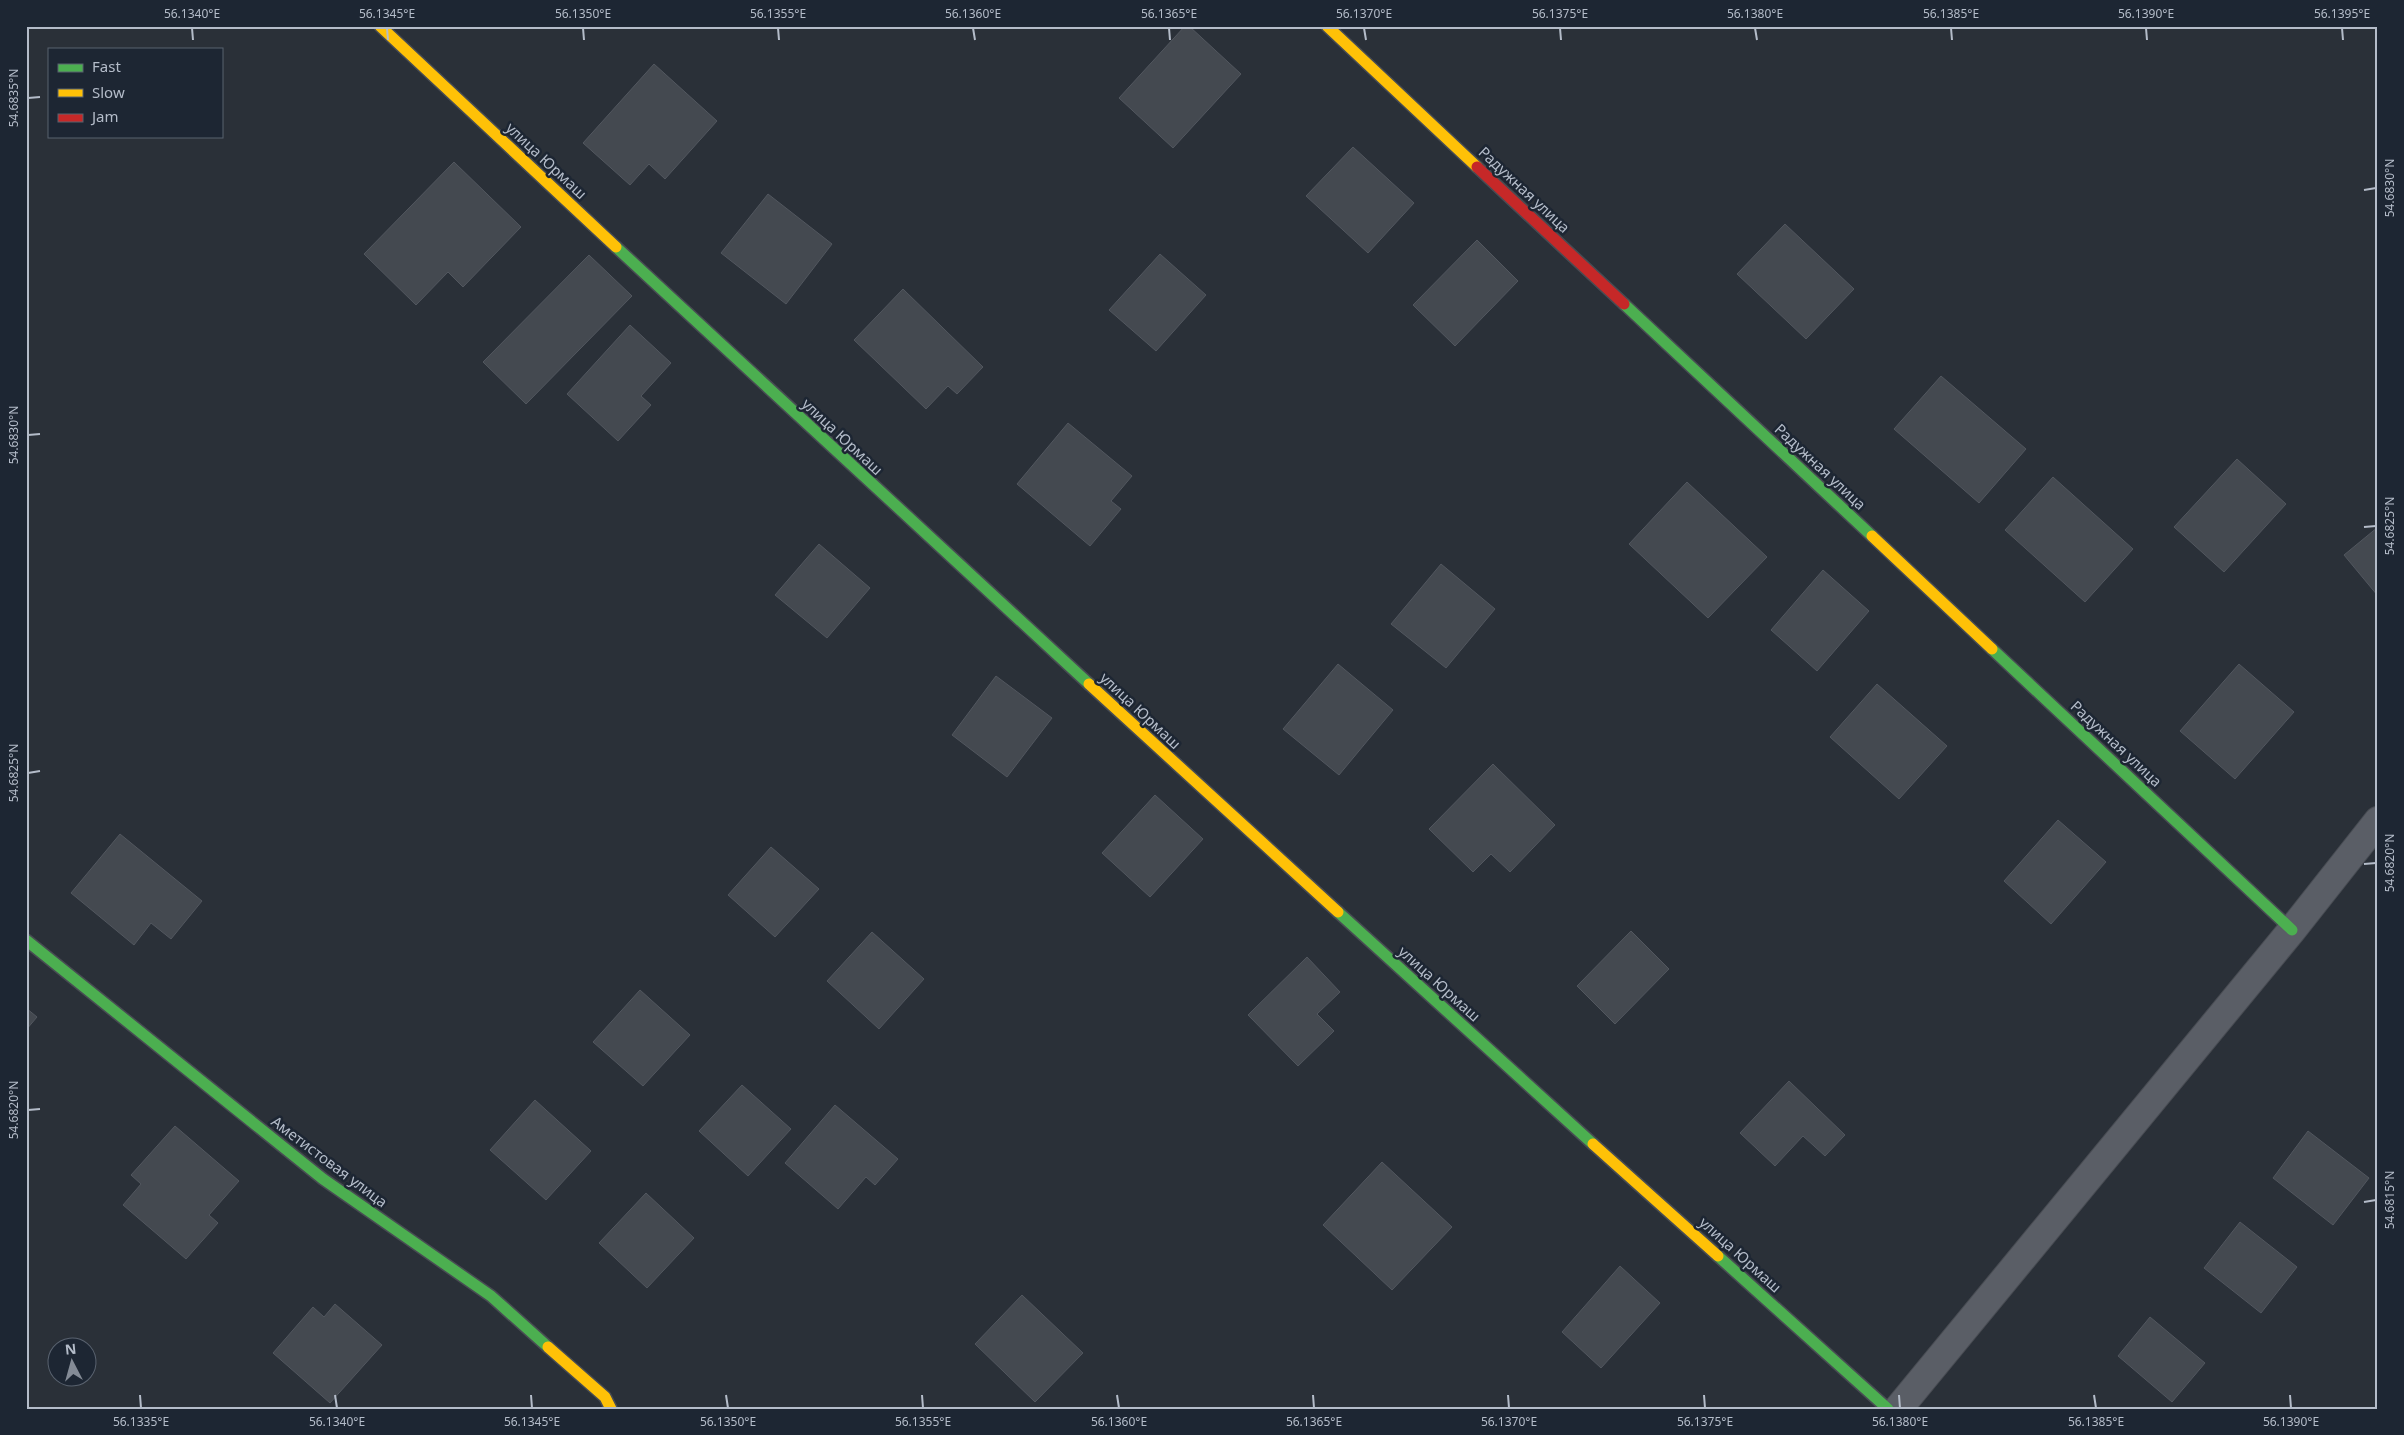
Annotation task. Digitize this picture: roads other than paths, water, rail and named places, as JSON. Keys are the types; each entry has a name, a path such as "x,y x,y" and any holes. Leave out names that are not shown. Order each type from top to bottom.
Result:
{"street":[{"name":"улица Юрмаш","path":"380,26 858,472 1395,964 1888,1409"},
{"name":"Радужная улица","path":"1327,26 2292,930"},
{"path":"1898,1409 2292,930 2378,821"},
{"name":"Аметистовая улица","path":"26,940 323,1179 492,1296 604,1397 611,1409"}]}
